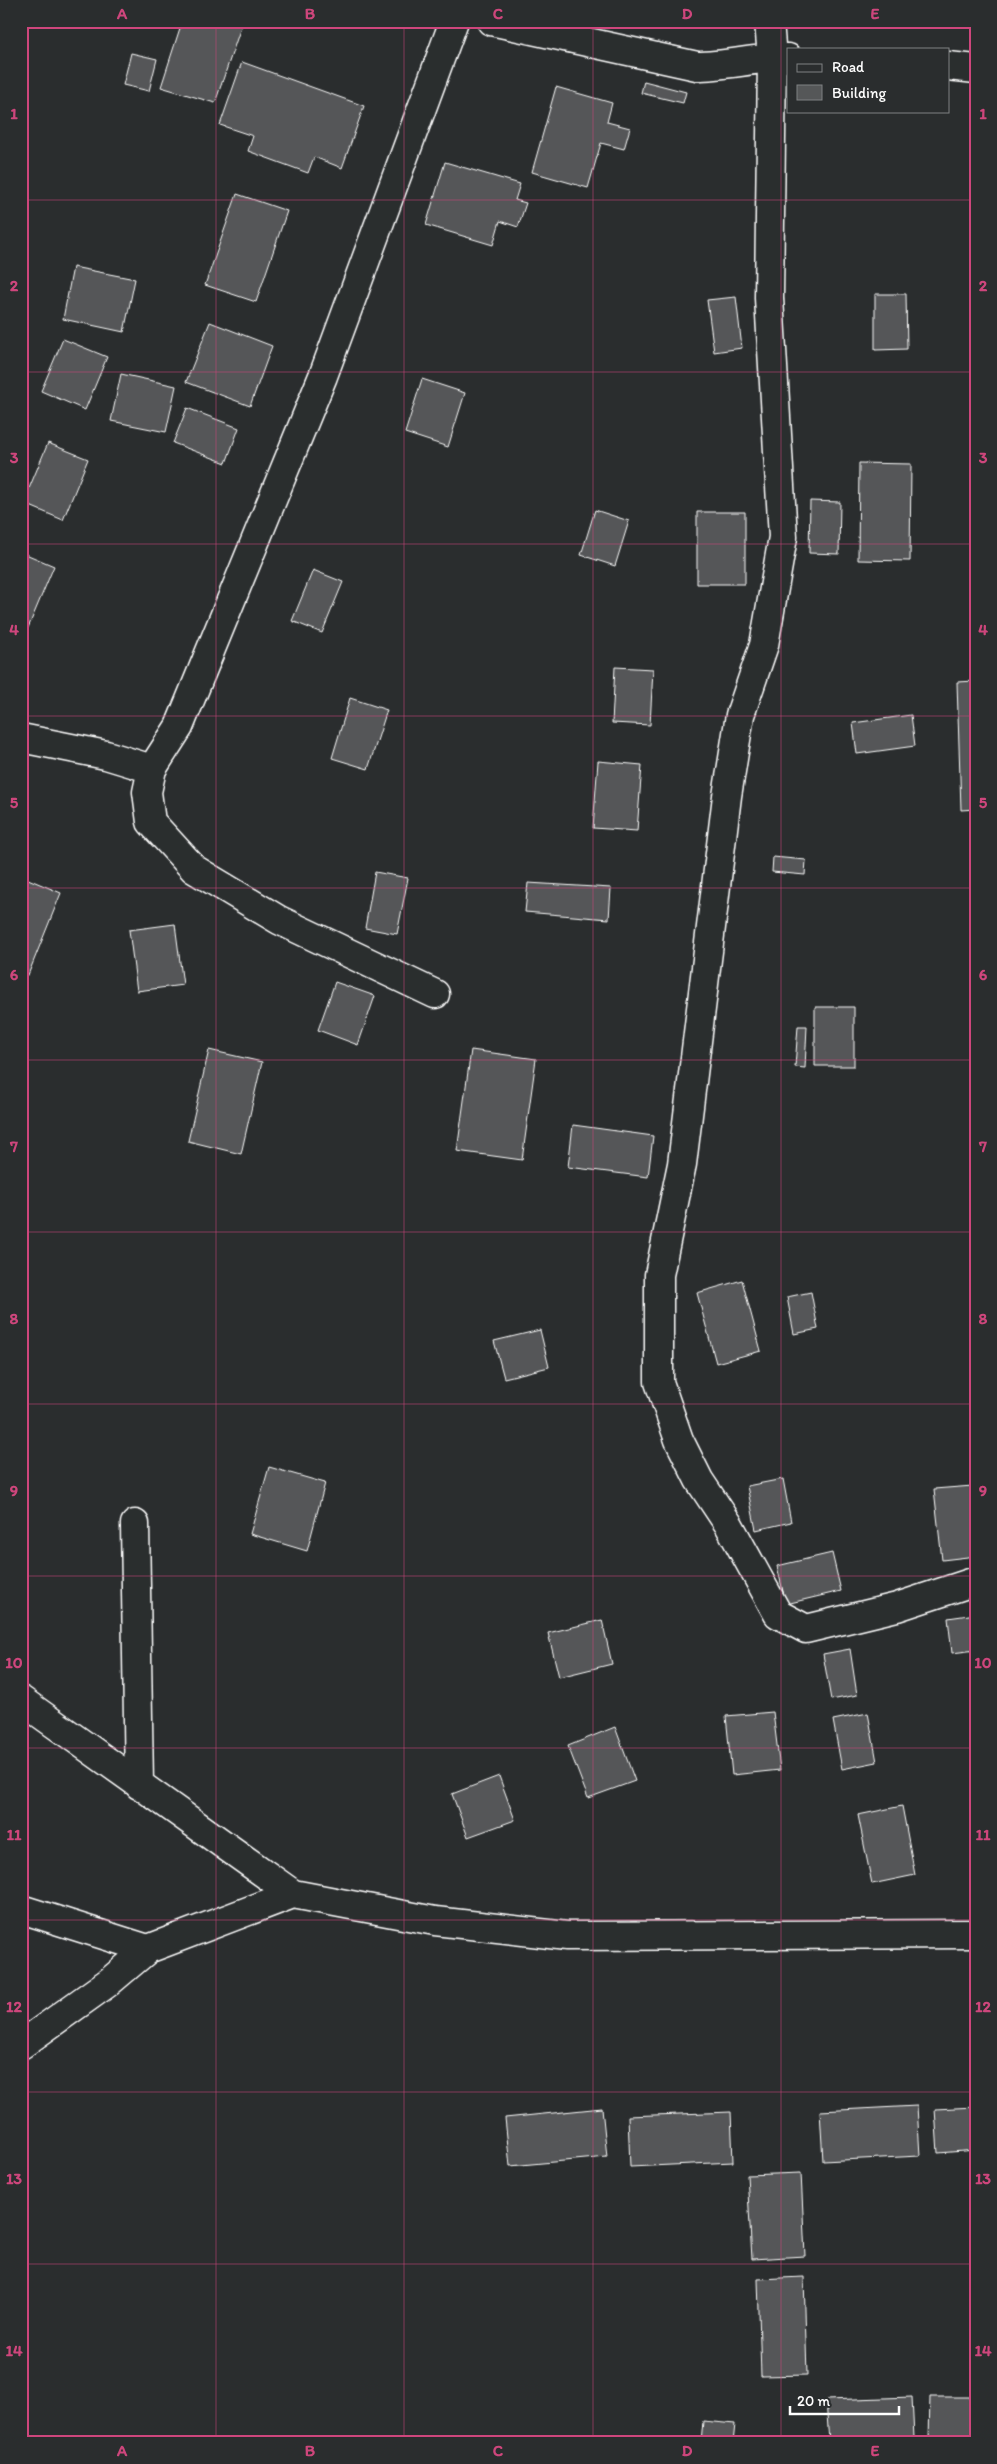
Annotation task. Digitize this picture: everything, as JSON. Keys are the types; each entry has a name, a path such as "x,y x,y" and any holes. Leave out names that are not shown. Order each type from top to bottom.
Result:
{"street":[{"path":"435,994 279,920 194,869 151,822 147,792 152,769 179,727 323,376 454,21"},
{"path":"491,21 698,66 724,66 780,58"},
{"path":"768,21 780,58 769,298 783,538 764,645 740,715 727,796 682,1164 659,1275 659,1382 679,1440 699,1480 729,1524 778,1614 806,1629 897,1607 976,1581"},
{"path":"950,66 976,69"},
{"path":"21,738 106,755 152,769"},
{"path":"134,1524 139,1785"},
{"path":"21,1700 293,1894 435,1921 567,1936 976,1934"},
{"path":"21,2045 109,1982 148,1949 293,1894"},
{"path":"21,1909 148,1949"}],"building":[{"path":"217,21 243,21 215,103 161,87 180,28"},
{"path":"131,53 157,59 149,91 123,85"},
{"path":"242,62 364,106 342,168 314,157 308,173 248,151 253,136 220,125"},
{"path":"21,68 26,68 21,100"},
{"path":"644,81 686,92 683,103 641,93"},
{"path":"556,87 612,103 607,122 630,128 624,149 601,143 588,188 532,172"},
{"path":"445,162 520,184 515,200 526,203 518,227 500,221 493,245 426,225"},
{"path":"237,194 287,211 256,302 205,285"},
{"path":"73,267 135,279 124,332 63,319"},
{"path":"875,294 906,294 907,349 875,350"},
{"path":"736,297 742,348 714,352 707,300"},
{"path":"210,322 272,346 250,406 186,382"},
{"path":"63,339 107,357 85,410 41,391"},
{"path":"121,374 176,386 166,432 111,421"},
{"path":"422,379 465,393 448,447 405,433"},
{"path":"187,408 239,428 226,463 173,443"},
{"path":"48,443 88,459 63,520 23,503"},
{"path":"859,463 911,464 910,561 858,560"},
{"path":"810,501 840,502 839,554 809,553"},
{"path":"595,510 629,521 615,566 581,555"},
{"path":"697,512 745,512 745,584 697,584"},
{"path":"21,552 54,566 28,628 21,625"},
{"path":"313,570 343,582 322,633 292,621"},
{"path":"615,667 653,669 650,725 612,723"},
{"path":"976,681 976,809 961,810 957,682"},
{"path":"350,698 387,710 368,769 332,758"},
{"path":"911,715 915,746 857,754 853,723"},
{"path":"598,761 642,765 637,831 593,828"},
{"path":"773,857 806,860 805,875 772,872"},
{"path":"375,872 408,878 397,934 365,928"},
{"path":"21,876 61,893 28,975 21,973"},
{"path":"528,883 611,888 609,919 525,912"},
{"path":"175,924 183,985 137,991 129,930"},
{"path":"335,982 375,996 358,1045 318,1030"},
{"path":"815,1007 854,1007 854,1066 815,1066"},
{"path":"798,1026 807,1026 805,1068 795,1067"},
{"path":"209,1050 262,1062 241,1154 188,1141"},
{"path":"471,1050 536,1059 522,1160 457,1151"},
{"path":"573,1125 653,1136 648,1177 568,1167"},
{"path":"742,1280 761,1351 716,1363 697,1293"},
{"path":"811,1292 818,1329 794,1334 787,1297"},
{"path":"540,1330 549,1367 504,1378 494,1341"},
{"path":"269,1467 325,1483 307,1551 250,1534"},
{"path":"783,1479 791,1522 756,1530 747,1486"},
{"path":"973,1486 976,1514 976,1556 942,1560 934,1489"},
{"path":"832,1553 841,1591 786,1604 777,1566"},
{"path":"976,1614 976,1650 952,1653 948,1618"},
{"path":"602,1620 612,1664 559,1677 548,1633"},
{"path":"850,1649 857,1695 831,1700 823,1654"},
{"path":"773,1712 780,1770 732,1775 726,1716"},
{"path":"868,1713 877,1762 842,1769 833,1720"},
{"path":"615,1727 635,1781 588,1798 568,1746"},
{"path":"499,1776 515,1820 468,1837 452,1794"},
{"path":"902,1806 915,1875 872,1884 858,1815"},
{"path":"917,2106 920,2156 823,2161 820,2111"},
{"path":"976,2107 976,2150 938,2153 935,2109"},
{"path":"602,2108 607,2157 510,2166 505,2118"},
{"path":"731,2112 733,2162 630,2167 628,2116"},
{"path":"801,2173 805,2256 752,2259 747,2175"},
{"path":"804,2277 807,2375 761,2376 758,2279"},
{"path":"912,2397 914,2438 829,2442 826,2400"},
{"path":"930,2397 976,2397 976,2439 929,2439"},
{"path":"703,2421 735,2424 733,2443 701,2443"}]}
